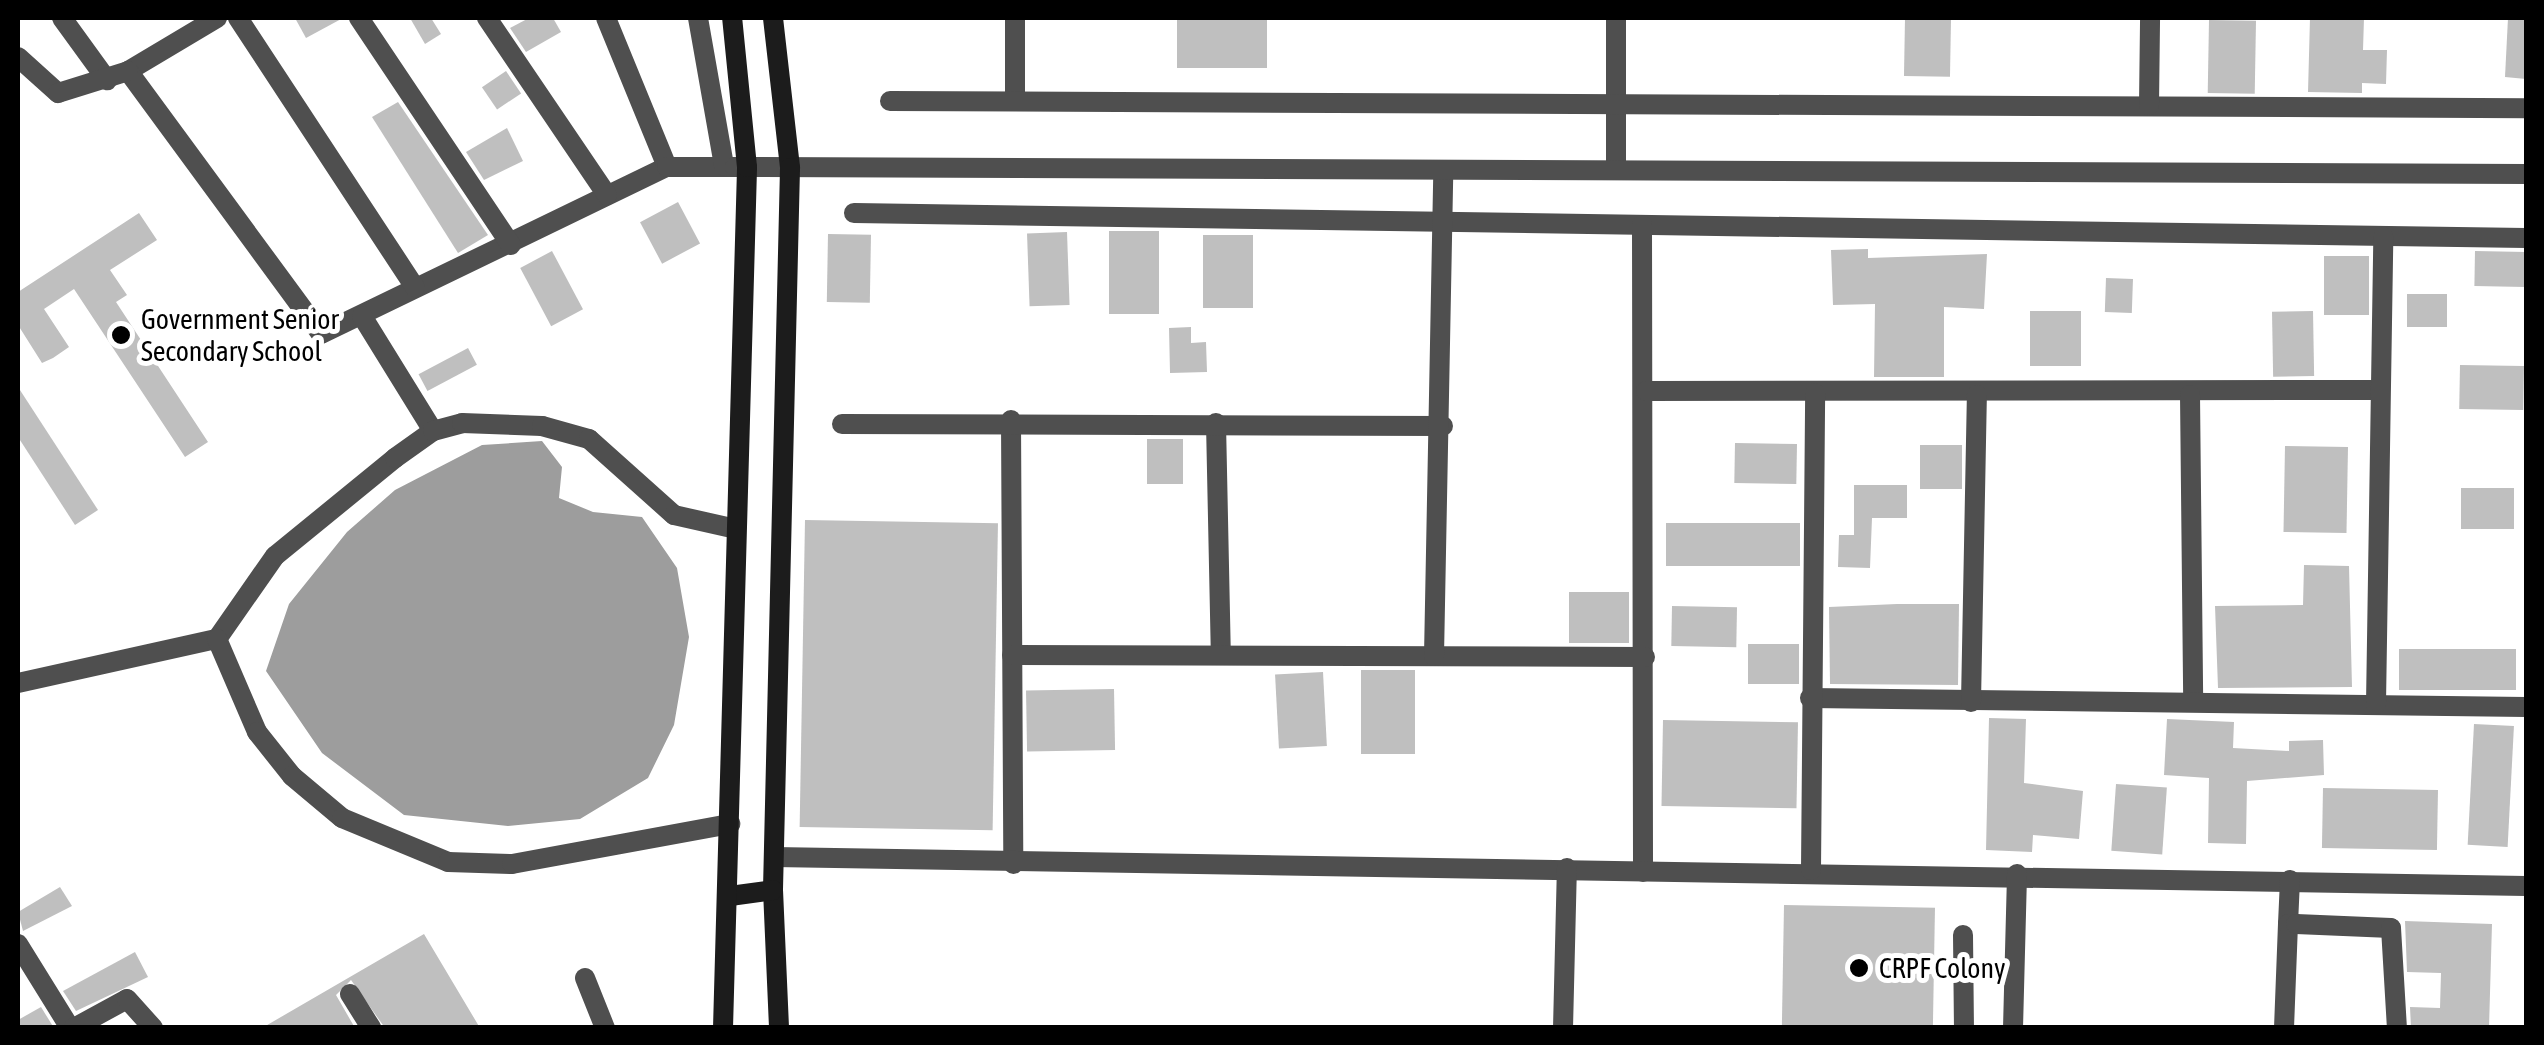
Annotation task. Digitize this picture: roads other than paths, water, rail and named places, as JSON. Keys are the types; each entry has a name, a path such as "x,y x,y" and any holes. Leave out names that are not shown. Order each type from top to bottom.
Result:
{"main road":[{"path":"723,1028 730,896 735,167 732,18"},
{"path":"773,18 790,168 773,890 780,1022"},
{"path":"730,896 773,890"}],"street":[{"path":"62,18 106,80"},
{"path":"18,57 58,93 128,71 217,18"},
{"path":"238,18 415,287"},
{"path":"359,18 511,244"},
{"path":"487,18 607,195"},
{"path":"606,18 666,167"},
{"path":"698,18 735,167"},
{"path":"1014,18 1016,98"},
{"path":"1616,18 1616,167"},
{"path":"2149,105 2150,18"},
{"path":"128,71 315,331 326,334 666,167 1616,167 2526,174"},
{"path":"890,101 1616,99 2526,108"},
{"path":"1434,656 1444,426 1443,170"},
{"path":"854,214 1442,226 1642,224 2526,238"},
{"path":"1642,224 1646,391 1643,872"},
{"path":"2376,704 2384,237"},
{"path":"362,316 432,431"},
{"path":"1646,391 2190,395 2379,390"},
{"path":"1811,870 1815,394"},
{"path":"1971,702 1976,395"},
{"path":"2190,395 2193,702"},
{"path":"1011,420 1013,864"},
{"path":"842,424 1011,420 1444,426"},
{"path":"18,683 217,639 275,556 432,431 496,421 589,439 674,515 731,528"},
{"path":"1216,423 1221,656"},
{"path":"217,639 257,732 292,776 342,818 394,845 448,862 512,864 730,824"},
{"path":"1012,655 1646,657"},
{"path":"1810,698 2526,707"},
{"path":"774,857 1643,872 1811,870 2526,886"},
{"path":"1563,1028 1566,868"},
{"path":"2012,1028 2016,874"},
{"path":"2284,1028 2290,880"},
{"path":"2288,924 2391,928 2397,1028"},
{"path":"1963,935 1964,1028"},
{"path":"18,944 72,1028 127,999 153,1028"},
{"path":"585,978 605,1028"},
{"path":"350,994 371,1028"}],"place":[{"name":"Government Senior Secondary School","path":"121,335"},
{"name":"CRPF Colony","path":"1859,968"}]}
